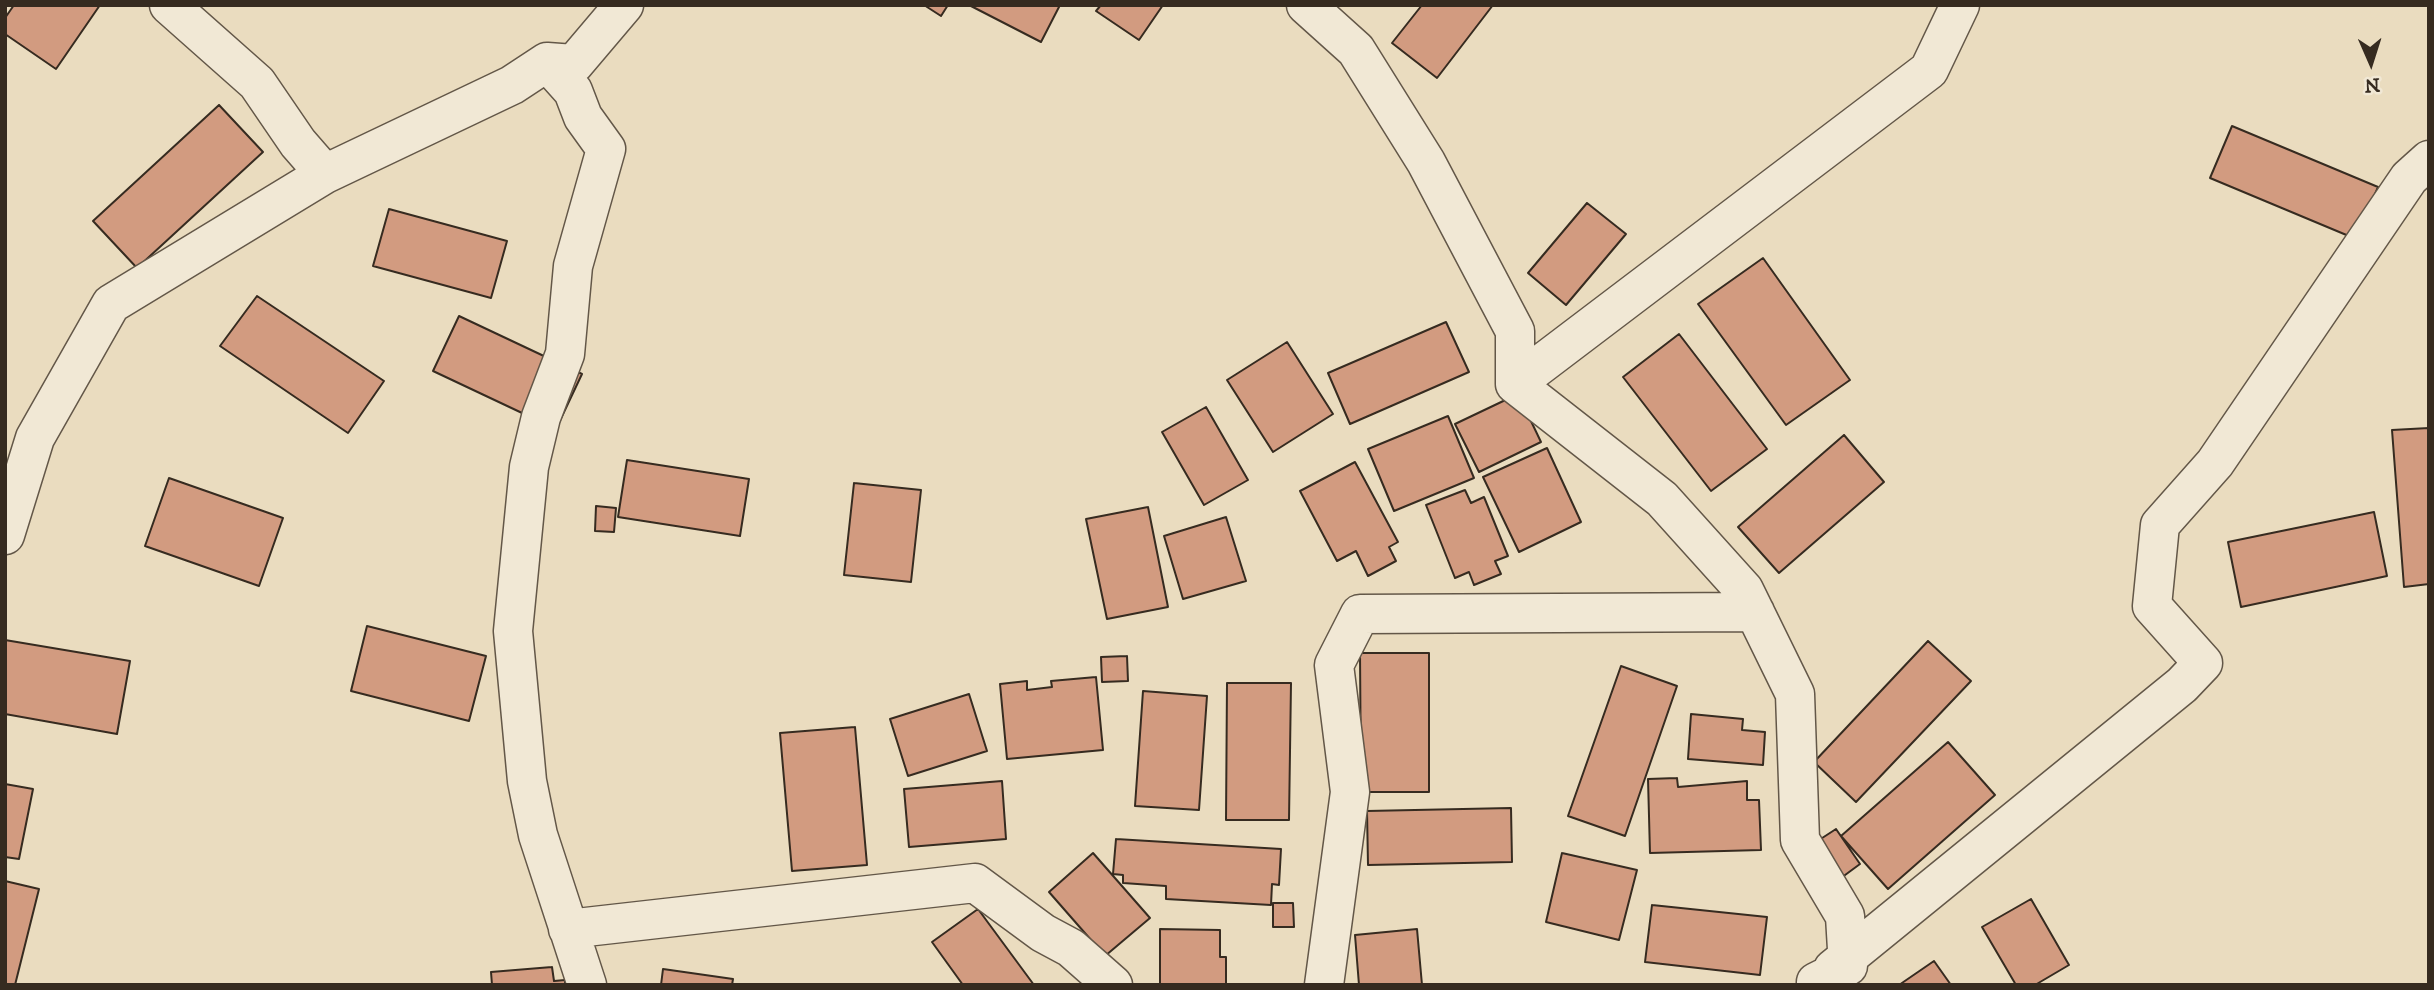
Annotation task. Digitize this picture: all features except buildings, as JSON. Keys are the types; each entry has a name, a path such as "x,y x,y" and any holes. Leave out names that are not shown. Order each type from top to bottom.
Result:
{"street":[{"path":"169,5 257,83 299,143 325,174"},
{"path":"5,535 35,438 111,304 325,174 512,85 547,62 574,64 624,5"},
{"path":"1306,5 1356,50 1426,162 1515,331 1516,384"},
{"path":"1516,384 1929,71 1960,5"},
{"path":"547,62 573,90 583,117 606,149 573,266 565,354 541,417 529,467 513,631 527,781 538,835 587,985"},
{"path":"1817,983 2182,685 2203,663 2152,606 2160,525 2215,463 2409,178 2429,160"},
{"path":"1516,384 1662,499 1744,590 1795,694 1800,840 1844,916 1849,966 1817,983"},
{"path":"1324,985 1350,792 1334,665 1360,614 1755,612"},
{"path":"568,929 975,883 1043,933 1071,948 1112,985"}]}
